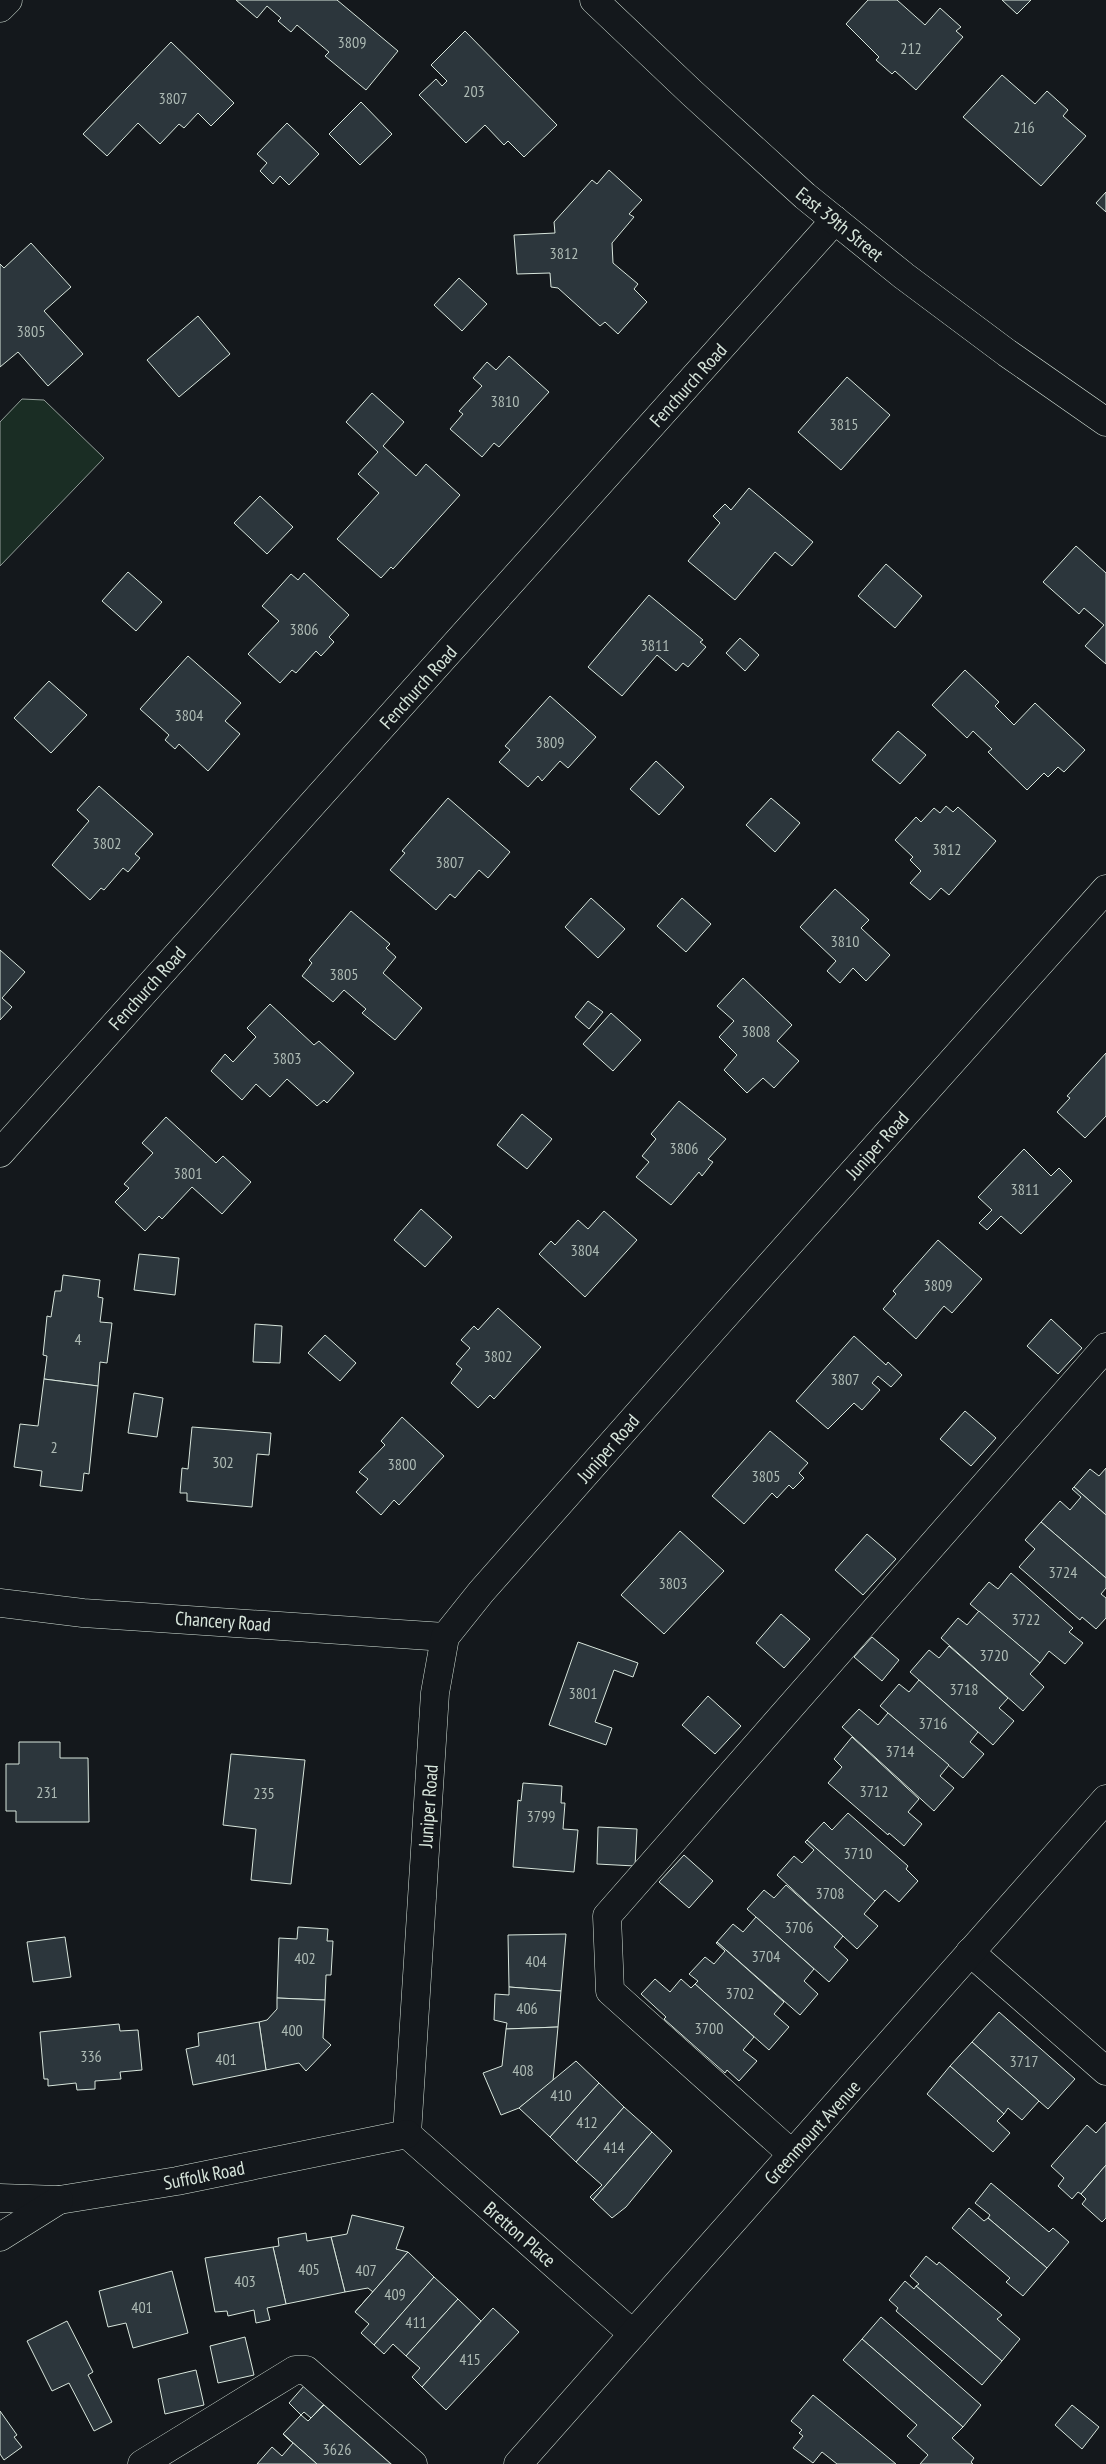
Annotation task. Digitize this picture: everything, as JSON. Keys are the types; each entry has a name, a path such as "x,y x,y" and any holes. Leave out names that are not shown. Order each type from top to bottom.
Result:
{"street":[{"path":"0,8 8,0"},
{"name":"East 39th Street","path":"594,0 805,196 952,312 1106,422"},
{"name":"Fenchurch Road","path":"0,1153 835,220"},
{"name":"Juniper Road","path":"407,2134 436,1693 445,1637 481,1592 714,1328 1106,889"},
{"path":"792,2154 610,1991 607,1916 1106,1348"},
{"name":"Chancery Road","path":"0,1603 82,1613 445,1637"},
{"name":"Greenmount Avenue","path":"518,2464 1106,1799"},
{"path":"970,1952 1106,2071"},
{"name":"Suffolk Road","path":"0,2198 59,2200 177,2181 407,2134"},
{"name":"Bretton Place","path":"407,2134 633,2334"},
{"path":"0,2237 59,2200"},
{"path":"142,2464 295,2370 306,2370 413,2464"}],"green space":[{"path":"22,399 44,400 104,458 0,566 0,422"}],"building":[{"path":"236,0 337,0 398,51 366,90 325,56 329,52 297,25 291,32 278,21 281,18 267,6 257,18"},
{"path":"868,0 897,0 925,25 940,8 961,27 956,31 963,37 916,90 895,71 892,74 876,60 879,57 846,24"},
{"path":"1002,0 1031,0 1017,14"},
{"path":"465,31 557,125 524,157 508,141 504,145 485,125 466,143 419,95 436,79 442,86 447,81 431,65"},
{"path":"171,42 234,103 211,126 198,113 184,128 179,124 160,144 138,123 107,156 83,134"},
{"path":"1002,75 1035,104 1047,91 1068,110 1063,116 1086,136 1041,186 963,117"},
{"path":"361,102 392,134 360,165 329,134"},
{"path":"287,123 319,154 289,185 280,176 273,184 260,171 267,163 257,154"},
{"path":"609,170 642,200 629,214 634,217 612,243 613,263 638,284 634,289 647,302 618,334 605,322 600,326 558,288 551,287 550,273 517,274 514,235 555,233 554,222 592,180 597,184"},
{"path":"1106,192 1106,212 1096,203"},
{"path":"31,243 71,287 44,311 83,354 48,386 18,352 0,367 0,264 4,268"},
{"path":"459,278 487,304 462,331 434,305"},
{"path":"198,316 230,354 179,397 147,360"},
{"path":"509,356 549,392 499,447 494,443 482,457 450,429 463,414 459,411 482,386 473,378 487,362 496,370"},
{"path":"847,377 890,415 841,470 798,432"},
{"path":"372,393 404,422 383,446 416,476 426,464 460,495 393,569 391,567 381,578 337,539 379,493 358,474 378,452 346,422"},
{"path":"749,488 813,542 792,566 775,552 735,600 688,561 720,523 713,516 725,504 731,510"},
{"path":"260,496 293,527 267,554 234,523"},
{"path":"1076,546 1106,573 1106,664 1085,646 1104,625 1084,608 1079,614 1043,582"},
{"path":"886,564 922,596 895,628 858,596"},
{"path":"128,572 162,602 136,631 102,601"},
{"path":"304,573 349,615 329,637 334,642 321,656 316,651 296,673 292,670 280,683 248,654 279,621 262,606 291,574 298,580"},
{"path":"649,595 703,640 700,642 706,647 688,667 683,663 676,671 657,655 622,696 588,667"},
{"path":"740,638 759,655 745,671 726,653"},
{"path":"188,656 241,703 225,721 240,734 208,771 179,744 175,749 165,740 169,735 140,709"},
{"path":"965,670 999,702 995,706 1014,725 1035,703 1085,750 1064,772 1058,767 1048,777 1044,773 1027,790 988,752 992,749 973,731 967,738 932,705"},
{"path":"49,681 87,715 51,753 14,718"},
{"path":"550,696 596,737 568,768 560,761 542,781 538,776 528,787 499,762 510,750 505,746"},
{"path":"898,731 926,755 900,784 872,760"},
{"path":"656,761 684,787 659,815 630,789"},
{"path":"99,786 153,834 135,854 140,858 128,872 123,868 104,890 101,888 90,900 52,865 89,821 77,810"},
{"path":"448,798 510,852 488,878 479,870 455,898 450,894 436,910 390,870 405,853 402,851"},
{"path":"771,798 800,823 775,852 746,825"},
{"path":"946,806 953,812 958,807 996,841 949,895 941,888 930,900 910,883 921,871 910,860 913,857 895,840 916,817 921,822 934,808 940,813"},
{"path":"835,889 869,920 861,928 890,955 866,981 853,968 840,983 827,971 836,961 800,927"},
{"path":"591,898 625,929 598,958 565,927"},
{"path":"682,898 711,924 686,952 657,926"},
{"path":"351,911 390,944 386,948 396,957 383,973 422,1008 395,1040 362,1013 366,1009 344,990 333,1002 302,976 312,963 309,960"},
{"path":"0,950 25,972 2,998 12,1007 0,1020"},
{"path":"743,978 792,1025 777,1041 799,1061 774,1088 763,1078 747,1093 724,1070 737,1055 719,1037 734,1021 717,1006"},
{"path":"588,1001 603,1012 589,1029 575,1017"},
{"path":"270,1004 314,1045 319,1041 354,1073 327,1103 324,1100 317,1106 287,1079 270,1097 256,1084 242,1100 211,1071 225,1054 233,1062 256,1037 247,1028"},
{"path":"611,1013 641,1040 613,1071 583,1044"},
{"path":"1106,1053 1106,1116 1085,1138 1057,1112 1070,1098 1067,1096"},
{"path":"679,1101 726,1139 708,1159 713,1162 702,1176 699,1172 671,1205 636,1177 649,1162 642,1156 656,1139 651,1134"},
{"path":"522,1114 552,1139 527,1169 497,1145"},
{"path":"166,1117 216,1163 223,1156 251,1182 222,1214 192,1187 162,1219 159,1216 145,1231 115,1202 129,1188 124,1184 153,1153 142,1143"},
{"path":"1024,1149 1051,1176 1059,1168 1072,1181 1021,1234 1001,1216 987,1230 979,1223 992,1210 978,1197"},
{"path":"421,1209 452,1237 425,1267 394,1240"},
{"path":"604,1211 637,1240 585,1297 539,1254 551,1241 555,1245 578,1220 588,1229"},
{"path":"938,1240 982,1279 952,1313 944,1306 916,1339 883,1309 896,1294 893,1291"},
{"path":"139,1254 179,1258 175,1295 134,1290"},
{"path":"63,1275 100,1280 98,1297 103,1298 100,1322 112,1323 107,1363 100,1362 98,1386 44,1379 47,1356 43,1355 47,1316 51,1317 55,1291 61,1291"},
{"path":"498,1308 541,1347 494,1399 490,1395 478,1408 451,1383 462,1369 456,1364 470,1348 461,1340 474,1326 478,1330"},
{"path":"1051,1319 1082,1348 1058,1374 1027,1346"},
{"path":"255,1324 282,1326 280,1363 253,1362"},
{"path":"325,1335 356,1363 340,1381 308,1353"},
{"path":"854,1336 886,1365 888,1362 902,1375 891,1387 878,1376 872,1383 880,1390 862,1410 854,1403 828,1429 796,1401"},
{"path":"44,1379 98,1386 89,1474 84,1473 82,1491 40,1486 42,1471 14,1467 20,1424 38,1426"},
{"path":"134,1393 163,1398 157,1437 128,1433"},
{"path":"965,1411 996,1438 971,1466 940,1439"},
{"path":"402,1417 444,1456 399,1505 394,1500 381,1515 356,1492 368,1479 359,1472 385,1445 381,1441"},
{"path":"192,1427 271,1433 269,1455 257,1454 252,1507 187,1501 187,1493 180,1493 182,1468 188,1469"},
{"path":"770,1431 808,1463 799,1473 804,1478 793,1489 789,1485 777,1498 772,1493 744,1524 712,1496"},
{"path":"1106,1468 1106,1515 1074,1487 1090,1469 1099,1476"},
{"path":"1074,1487 1106,1515 1106,1578 1041,1522 1060,1501 1070,1510 1081,1497 1072,1489"},
{"path":"1041,1522 1106,1578 1106,1588 1101,1594 1106,1598 1106,1618 1096,1629 1082,1617 1080,1620 1019,1567 1035,1549 1025,1540"},
{"path":"680,1531 724,1571 664,1634 621,1595"},
{"path":"867,1534 896,1559 863,1595 835,1570"},
{"path":"1011,1573 1073,1628 1069,1632 1083,1643 1065,1664 1049,1651 1040,1663 970,1604 989,1582 998,1589"},
{"path":"979,1611 1040,1663 1030,1674 1044,1687 1023,1711 941,1638 958,1618 967,1625"},
{"path":"781,1614 810,1639 784,1668 756,1643"},
{"path":"872,1637 899,1660 882,1681 854,1657"},
{"path":"578,1642 638,1663 633,1677 614,1670 595,1722 612,1728 606,1745 549,1725"},
{"path":"949,1646 1008,1698 999,1708 1014,1721 993,1745 910,1672 929,1650 939,1658"},
{"path":"919,1680 978,1732 970,1742 984,1754 963,1778 880,1706 899,1684 909,1692"},
{"path":"708,1696 741,1726 715,1754 682,1725"},
{"path":"859,1709 878,1725 888,1713 949,1765 940,1776 954,1788 934,1811 842,1727"},
{"path":"852,1737 919,1799 908,1812 922,1824 904,1846 889,1833 888,1835 828,1783 842,1767 834,1759"},
{"path":"19,1742 60,1742 60,1758 88,1758 89,1822 16,1822 16,1811 6,1811 6,1764 19,1764"},
{"path":"231,1754 305,1760 291,1884 251,1880 256,1829 223,1825"},
{"path":"523,1783 562,1786 561,1803 565,1803 563,1829 578,1830 574,1872 513,1867 518,1800 521,1801"},
{"path":"848,1813 908,1866 906,1869 918,1881 899,1902 885,1890 875,1901 807,1840 824,1822 832,1830"},
{"path":"598,1827 637,1829 635,1866 597,1864"},
{"path":"807,1840 875,1901 864,1914 878,1926 857,1949 777,1875 794,1856 802,1863 814,1850 805,1842"},
{"path":"684,1855 713,1881 689,1908 659,1882"},
{"path":"786,1885 843,1936 834,1947 848,1960 829,1982 747,1909 764,1890 774,1898"},
{"path":"756,1917 814,1969 804,1981 818,1994 800,2015 717,1942 733,1924 743,1932"},
{"path":"298,1927 328,1929 327,1941 333,1941 331,1975 326,1975 325,2000 277,1998 279,1938 297,1939"},
{"path":"566,1934 561,1991 509,1987 508,1935"},
{"path":"65,1937 71,1977 33,1982 27,1942"},
{"path":"717,1942 784,2002 774,2014 789,2027 769,2050 695,1984 698,1981 689,1974 705,1957 714,1964 725,1951"},
{"path":"655,1979 670,1992 681,1979 691,1988 695,1984 754,2037 743,2050 757,2061 739,2081 727,2070 725,2073 664,2019 666,2017 641,1994"},
{"path":"509,1987 561,1991 558,2027 506,2029 507,2023 494,2020 495,1994 509,1995"},
{"path":"277,1998 325,2000 323,2038 331,2045 306,2071 299,2063 266,2070 259,2022 267,2020 277,2009"},
{"path":"999,2012 1075,2079 1048,2109 972,2042"},
{"path":"259,2022 266,2070 193,2085 186,2049 199,2046 198,2033"},
{"path":"119,2024 120,2031 138,2030 142,2070 120,2072 121,2079 95,2081 95,2089 77,2090 76,2083 48,2086 48,2079 44,2079 40,2032"},
{"path":"558,2027 553,2081 519,2108 501,2115 483,2073 502,2066 506,2029"},
{"path":"972,2042 1039,2101 1022,2120 1008,2108 1004,2114 950,2066"},
{"path":"576,2061 599,2083 550,2137 519,2108"},
{"path":"950,2066 1004,2114 997,2121 1010,2133 993,2152 927,2094"},
{"path":"599,2083 624,2107 576,2162 550,2137"},
{"path":"624,2107 652,2132 593,2200 590,2197 602,2185 576,2162"},
{"path":"1106,2122 1106,2165 1081,2194 1078,2192 1072,2199 1058,2186 1064,2178 1051,2166 1087,2125 1096,2133"},
{"path":"652,2132 672,2151 626,2207 612,2218 593,2200"},
{"path":"1106,2165 1106,2218 1102,2222 1082,2204 1086,2199 1081,2194"},
{"path":"991,2183 1049,2232 1053,2228 1069,2242 1047,2268 988,2218 990,2215 975,2203"},
{"path":"969,2208 984,2221 988,2218 1047,2268 1023,2296 1006,2282 1010,2278 952,2228"},
{"path":"352,2215 404,2227 396,2249 408,2252 373,2292 368,2288 345,2292 331,2237 347,2234"},
{"path":"306,2233 307,2241 331,2237 345,2292 286,2304 273,2247 279,2246 278,2238"},
{"path":"273,2247 286,2304 267,2308 270,2320 256,2323 254,2310 228,2316 227,2311 215,2312 205,2258"},
{"path":"408,2252 434,2277 374,2345 361,2333 369,2324 355,2312"},
{"path":"926,2256 937,2265 939,2262 1002,2315 997,2319 1020,2339 1002,2361 916,2286 919,2284 910,2276"},
{"path":"172,2271 188,2333 133,2348 126,2323 108,2327 99,2291"},
{"path":"434,2277 458,2299 406,2356 393,2344 384,2354 374,2345"},
{"path":"905,2281 914,2289 916,2286 1002,2361 982,2385 896,2311 898,2308 889,2300"},
{"path":"458,2299 481,2321 422,2387 412,2377 420,2368 406,2356"},
{"path":"493,2308 519,2332 446,2410 422,2387"},
{"path":"881,2317 981,2405 963,2427 862,2339"},
{"path":"67,2321 93,2372 88,2375 112,2422 94,2431 69,2383 52,2391 27,2341"},
{"path":"245,2337 254,2375 218,2383 210,2346"},
{"path":"862,2339 963,2427 952,2438 974,2458 971,2462 973,2464 920,2464 928,2455 907,2436 917,2425 843,2360"},
{"path":"196,2370 204,2405 165,2414 158,2379"},
{"path":"304,2386 324,2404 311,2418 304,2412 301,2415 289,2403"},
{"path":"813,2395 896,2464 837,2464 822,2452 813,2463 793,2448 803,2436 799,2433 802,2430 791,2421"},
{"path":"324,2405 391,2464 317,2464 283,2434 301,2415 308,2421"},
{"path":"1072,2405 1099,2427 1082,2449 1055,2425"},
{"path":"0,2411 17,2435 14,2437 22,2447 4,2460 0,2454"},
{"path":"283,2434 317,2464 257,2464 272,2447 282,2456 293,2443"}]}
